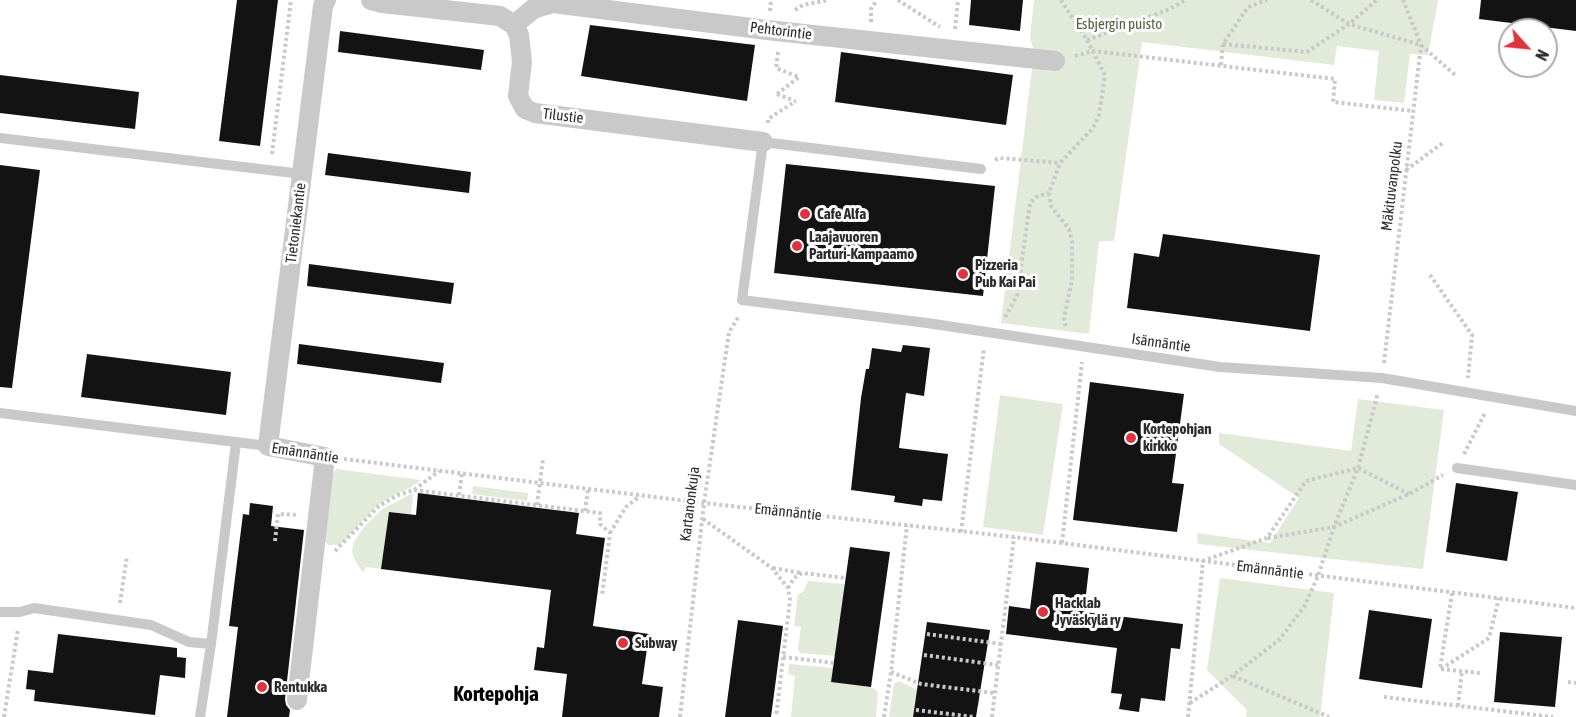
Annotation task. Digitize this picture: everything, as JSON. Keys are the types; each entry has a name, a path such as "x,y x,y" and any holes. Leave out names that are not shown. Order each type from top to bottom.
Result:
{"street":[{"name":"Tietoniekantie","path":"268,446 323,6 326,0"},
{"path":"371,0 500,16 514,26"},
{"name":"Pehtorintie","path":"514,26 533,9 553,2 954,43 1055,61"},
{"name":"Tilustie","path":"514,26 519,35 522,62 518,96 525,109 535,113 763,142"},
{"name":"Emännäntie","path":"268,446 325,457"},
{"path":"297,700 325,457"}],"lane":[{"path":"0,138 302,174"},
{"path":"745,301 763,142 981,169"},
{"name":"Isännäntie","path":"745,301 990,333 1220,367 1382,378 1576,411"},
{"name":"Emännäntie","path":"0,413 268,446"},
{"path":"201,717 236,443"},
{"path":"1457,468 1576,485"},
{"path":"0,612 20,612 34,608 151,625 189,642 211,644"}],"path":[{"path":"269,170 291,0"},
{"path":"898,0 954,43"},
{"path":"954,43 958,0"},
{"path":"1061,0 1087,40 1105,75 1099,115 1093,128 1060,163 1049,193 1051,206 1069,229 1072,241 1072,280 1064,318 1071,345"},
{"path":"1087,40 1170,9 1185,0"},
{"path":"1221,66 1223,44 1248,7 1267,0"},
{"path":"1311,0 1349,24 1421,45 1455,75"},
{"path":"1223,44 1307,52 1349,24 1377,0"},
{"name":"Mäkituvanpolku","path":"1190,703 1232,676 1280,640 1304,607 1318,576 1334,527 1358,468 1382,378 1421,45 1403,0"},
{"path":"1093,51 1335,79 1333,102 1413,111"},
{"path":"768,119 796,101 777,94 799,77 776,68"},
{"path":"1406,170 1444,142"},
{"path":"981,169 999,158 1060,163"},
{"path":"962,532 990,333 1017,296 1030,203 1035,197 1049,193"},
{"path":"1430,275 1472,335 1466,392"},
{"name":"Kartanonkuja","path":"680,717 704,503 729,332 745,301"},
{"path":"1062,543 1084,347"},
{"path":"1188,717 1203,561 1267,538 1334,527 1409,494 1457,468 1493,396"},
{"name":"Emännäntie","path":"325,457 704,503 1014,537 1576,608"},
{"path":"537,505 543,459"},
{"path":"1267,538 1306,481 1358,468 1409,494"},
{"path":"312,567 342,546 379,506 398,495 414,490 439,471"},
{"path":"459,495 462,473"},
{"path":"585,511 588,489"},
{"path":"414,490 600,513 600,524 610,533"},
{"path":"602,596 610,533 626,507 641,495"},
{"path":"275,541 278,514 318,516"},
{"path":"703,519 772,568 788,588 790,600 776,717"},
{"path":"884,717 908,525"},
{"path":"992,717 1014,537"},
{"path":"117,620 127,556"},
{"path":"772,568 846,578"},
{"path":"788,588 794,578 801,573"},
{"path":"1440,669 1452,593"},
{"path":"1440,669 1489,638 1499,598"},
{"path":"4,717 20,612"},
{"path":"927,634 1001,644"},
{"path":"924,655 998,665"},
{"path":"783,657 834,663"},
{"path":"1440,669 1480,673"},
{"path":"1458,706 1462,671"},
{"path":"891,672 921,684 994,693"},
{"path":"1232,676 1329,717"},
{"path":"1568,682 1576,683"},
{"path":"1384,697 1552,717"},
{"path":"916,710 974,717"}],"green space":[{"name":"Esbjergin puisto","path":"1034,0 1438,0 1428,55 1410,54 1404,103 1374,100 1379,51 1337,46 1334,65 1142,42 1114,241 1099,241 1089,334 1001,323 1034,52 1030,37"},
{"path":"1000,395 1063,404 1043,535 983,527"},
{"path":"1358,399 1444,410 1423,569 1198,544 1197,533 1270,543 1299,498 1219,444 1219,433 1351,451"},
{"path":"336,469 421,480 378,505 340,545 328,545 322,538 330,479"},
{"path":"473,486 528,493 527,501 472,494"},
{"path":"413,493 411,515 389,512 381,569 366,567 363,573 354,559 352,551 354,542 364,527 381,510"},
{"path":"1220,578 1334,593 1320,717 1246,717 1247,710 1207,670"},
{"path":"808,581 845,584 835,656 800,653 798,649 801,627 794,626 798,594 803,592"},
{"path":"791,664 833,668 831,682 871,687 878,692 876,717 791,717 795,676 788,674"},
{"path":"899,681 919,691 978,698 979,706 915,698 913,717 889,717 894,684"}],"building":[{"path":"237,0 278,0 260,146 219,141"},
{"path":"971,0 1023,0 1020,31 969,25"},
{"path":"1481,0 1576,0 1576,31 1558,29 1558,18 1498,18 1498,21 1479,19"},
{"path":"590,25 755,45 747,101 581,76"},
{"path":"340,31 484,50 481,70 338,52"},
{"path":"841,52 1013,75 1006,125 835,102"},
{"path":"0,75 139,92 135,129 0,113"},
{"path":"328,153 471,172 469,193 325,175"},
{"path":"786,164 995,186 983,296 774,273"},
{"path":"0,165 40,170 12,388 0,387"},
{"path":"1163,234 1320,255 1310,331 1127,308 1134,253 1159,257"},
{"path":"309,264 454,283 451,304 307,286"},
{"path":"299,344 444,363 441,383 297,364"},
{"path":"903,345 930,348 924,396 906,393 899,448 948,454 942,501 923,499 922,506 894,502 895,496 851,490 861,398 872,348 901,352"},
{"path":"87,354 231,372 226,415 81,397"},
{"name":"Kortepohjan kirkko","path":"1090,382 1184,394 1172,483 1184,484 1177,532 1073,520"},
{"path":"1456,483 1518,492 1507,561 1446,552"},
{"path":"418,493 579,513 576,534 605,538 593,626 649,634 642,684 663,687 659,717 562,717 567,674 534,670 537,647 544,648 551,590 381,569 389,512 416,515"},
{"path":"250,503 273,506 271,526 304,530 285,699 290,710 289,717 227,717 238,627 229,626 243,514 249,515"},
{"path":"850,547 890,552 871,687 831,682"},
{"path":"1036,562 1089,568 1084,612 1183,624 1180,649 1171,648 1165,701 1141,698 1139,712 1119,709 1122,694 1111,693 1117,648 1006,634 1009,606 1030,609"},
{"path":"1369,610 1432,619 1422,688 1359,679"},
{"path":"738,620 783,626 771,717 725,717"},
{"path":"927,622 990,630 976,717 913,717"},
{"path":"1500,632 1562,637 1555,707 1494,702"},
{"path":"58,634 177,648 177,657 186,658 185,678 160,675 155,715 34,701 35,690 26,689 28,670 53,673"}],"place":[{"name":"Cafe Alfa","path":"805,214"},
{"name":"Laajavuoren Parturi-Kampaamo","path":"797,246"},
{"name":"Pizzeria Pub Kai Pai","path":"963,274"},
{"name":"Kortepohjan kirkko","path":"1131,438"},
{"name":"Hacklab Jyväskylä ry","path":"1043,612"},
{"name":"Subway","path":"623,643"},
{"name":"Rentukka","path":"262,687"}],"district":[{"name":"Kortepohja","path":"496,694"}]}
